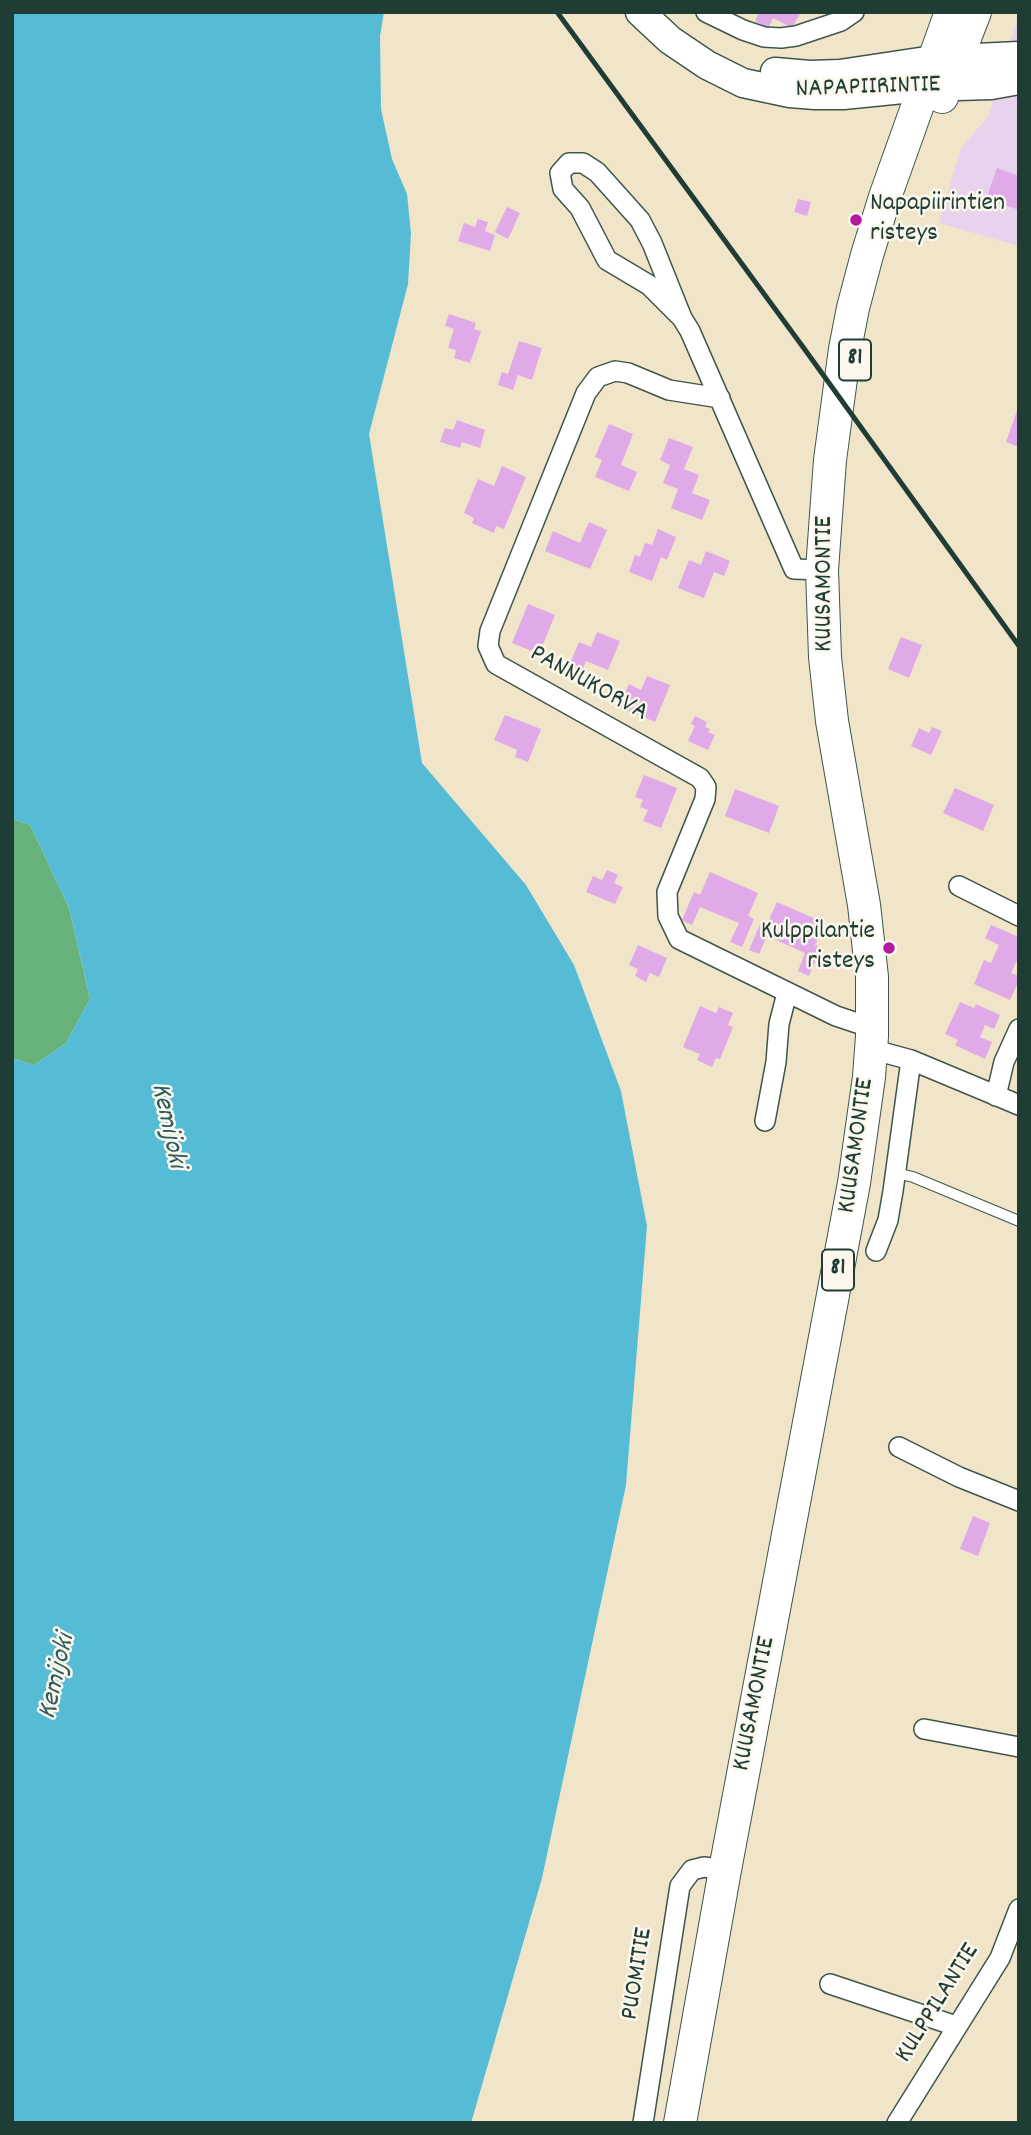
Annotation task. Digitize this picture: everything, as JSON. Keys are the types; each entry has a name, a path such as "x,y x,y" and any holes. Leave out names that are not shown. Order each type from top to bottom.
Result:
{"main road":[{"name":"NAPAPIIRINTIE","path":"640,12 656,28 707,65 743,83 790,93 844,94 1019,57"},
{"name":"KUUSAMONTIE","path":"940,74 951,12"},
{"name":"KUUSAMONTIE","path":"680,2123 865,1114 872,977 864,905 832,721 825,657 822,570 830,460 853,308 885,197 940,74 975,12"},
{"name":"NAPAPIIRINTIE","path":"940,74 991,85 1019,80"}],"street":[{"path":"706,12 743,30 764,37 781,38 796,36 841,21 854,12"},
{"path":"682,318 640,220 597,172 583,163 569,163 560,173 563,189 580,208 607,260 649,285 682,318 691,331 794,569 822,570"},
{"name":"PANNUKORVA","path":"720,398 669,390 628,373 615,371 598,377 586,393 490,631 488,646 496,664 699,778 706,787 705,799 667,892 668,916 679,939 836,1016 871,1037"},
{"path":"959,886 1019,916"},
{"path":"765,1121 776,1062 779,1024 787,993"},
{"path":"996,1096 1004,1062 1019,1029"},
{"path":"871,1037 911,1060 1019,1105"},
{"path":"876,1251 888,1220 911,1060"},
{"path":"899,1447 959,1477 1019,1501"},
{"path":"924,1729 1019,1747"},
{"name":"PUOMITIE","path":"643,2123 680,1886 692,1870 704,1867 725,1870"},
{"name":"KULPPILANTIE","path":"897,2123 956,2026 1009,1961 1019,1909"},
{"path":"830,1984 956,2026"}],"lane":[{"path":"896,1173 913,1177 1019,1221"}],"shaded area":[{"path":"1019,13 1019,246 939,223 961,148 989,115"}],"green space":[{"path":"12,819 30,825 69,908 90,999 66,1043 34,1065 12,1058"}],"water":[{"name":"Kemijoki","path":"12,12 384,12 380,36 381,109 392,159 407,194 411,233 408,284 369,434 422,763 526,885 574,965 621,1091 647,1226 626,1485 542,1878 471,2123 12,2123 12,1058 34,1065 66,1043 90,999 69,908 30,825 12,819"}],"building":[{"path":"754,12 801,12 792,28 773,18 768,28 755,21 758,15"},
{"path":"997,168 1019,176 1019,210 986,199"},
{"path":"798,199 811,202 807,216 794,212"},
{"path":"507,207 520,213 508,239 495,232"},
{"path":"478,219 488,222 485,231 495,235 490,251 458,241 464,223 475,227"},
{"path":"449,314 476,323 474,329 481,331 470,363 454,358 456,350 448,348 454,329 445,326"},
{"path":"519,341 542,348 532,380 518,375 513,390 498,385 502,372 508,374"},
{"path":"1019,408 1019,447 1006,442"},
{"path":"457,420 485,430 480,448 462,442 460,448 440,442 445,428 453,430"},
{"path":"609,424 633,434 621,465 637,472 629,491 595,477 602,460 595,457"},
{"path":"669,438 693,447 684,469 699,475 692,493 710,500 702,520 671,508 678,489 663,483 670,465 660,460"},
{"path":"502,466 526,477 504,529 496,526 494,533 472,523 474,518 464,513 478,479 494,486"},
{"path":"589,522 607,530 590,569 545,551 553,531 580,543"},
{"path":"658,529 676,537 667,560 661,557 652,581 629,572 635,555 640,557 645,543 652,545"},
{"path":"706,551 730,561 724,576 714,572 704,598 678,588 689,560 701,565"},
{"path":"528,604 555,615 539,654 512,643"},
{"path":"597,632 620,641 608,670 586,661 582,671 569,666 579,642 591,647"},
{"path":"901,637 922,645 909,678 888,669"},
{"path":"647,676 670,685 655,722 619,707 629,684 641,690"},
{"path":"505,715 541,729 528,762 515,757 517,750 494,740"},
{"path":"695,716 707,722 705,727 710,729 708,732 715,735 708,750 688,741 695,726 691,724"},
{"path":"932,727 942,731 931,755 911,746 919,728 929,733"},
{"path":"644,775 677,788 661,828 643,821 648,810 640,807 643,800 635,797"},
{"path":"955,788 994,805 983,831 943,813"},
{"path":"735,789 779,806 769,833 725,816"},
{"path":"607,870 618,875 614,883 623,887 615,904 586,892 593,876 602,880"},
{"path":"710,872 758,893 748,916 754,919 742,947 730,942 739,923 700,907 692,925 682,920 694,892 700,895"},
{"path":"777,902 825,923 815,945 821,948 809,976 798,971 805,953 767,936 759,954 749,950 761,922 767,924"},
{"path":"991,925 1019,937 1019,956 1011,973 1019,976 1019,980 1010,1000 974,984 984,960 991,963 999,945 985,938"},
{"path":"638,945 667,958 659,977 650,973 646,982 635,976 638,969 629,965"},
{"path":"960,1002 974,1008 976,1004 1000,1015 994,1029 985,1025 980,1037 992,1042 985,1059 955,1045 958,1040 945,1034"},
{"path":"700,1006 716,1013 719,1007 733,1013 728,1025 733,1027 720,1059 716,1058 712,1067 697,1060 700,1054 683,1047"},
{"path":"973,1516 990,1523 978,1556 960,1549"}],"railway":[{"path":"557,12 1019,646"}],"place":[{"name":"Napapiirintien risteys","path":"856,220"},
{"name":"Kulppilantie risteys","path":"889,948"}]}
